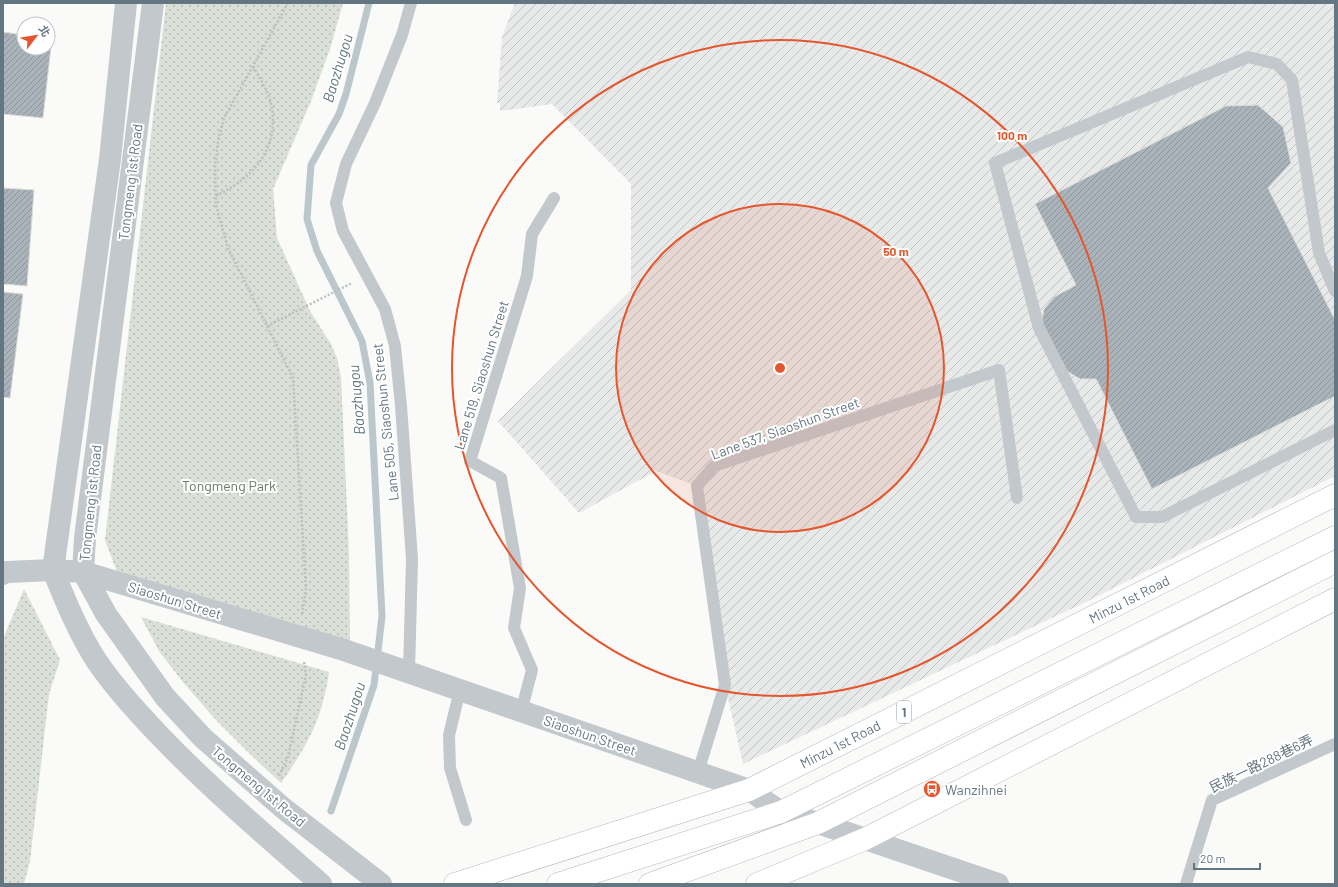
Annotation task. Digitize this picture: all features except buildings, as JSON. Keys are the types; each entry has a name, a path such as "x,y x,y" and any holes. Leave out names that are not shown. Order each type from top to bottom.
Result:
{"main road":[{"name":"Minzu 1st Road","path":"455,884 749,790 1335,495"},
{"path":"558,884 781,812 1335,537"},
{"path":"650,884 818,822 1335,562"},
{"path":"757,884 865,839 1335,599"}],"street":[{"name":"Tongmeng 1st Road","path":"52,570 108,167 126,3"},
{"name":"Tongmeng 1st Road","path":"153,3 85,538 83,572 106,614 165,698 203,738 269,795 381,884"},
{"name":"Siaoshun Street","path":"4,570 52,570 83,572 344,650 749,790 781,812 818,822 987,882"},
{"path":"52,570 70,612 96,660 134,709 187,765 249,822 321,884"}],"lane":[{"name":"Lane 505, Siaoshun Street","path":"402,670 412,559 401,406 395,346 385,309 343,231 336,203 346,164 378,96 402,35 411,3"},
{"path":"1335,291 1319,253 1292,80 1277,64 1248,57 995,163 1039,328 1136,517 1162,516 1335,430"},
{"name":"Lane 519, Siaoshun Street","path":"521,712 532,670 514,628 520,588 502,478 470,461 527,276 532,234 554,198"},
{"name":"Lane 537, Siaoshun Street","path":"698,772 725,685 697,486 714,466 999,370 1017,498"},
{"path":"460,690 449,735 450,768 466,820"},
{"name":"民族一路288巷6弄","path":"1186,884 1212,800 1335,744"}],"path":[{"path":"269,795 288,757 306,675 298,637 306,589 293,378 228,248 216,205 215,167 218,141 224,118 288,3"},
{"path":"216,196 235,186 253,171 266,152 273,131 272,107 253,66"},
{"path":"267,326 367,275"}],"shaded area":[{"path":"515,3 1335,3 1335,476 1086,602 743,764 725,685 697,486 656,471 579,513 498,421 631,290 631,184 552,104 500,111 500,103 497,103 502,37"}],"green space":[{"name":"Tongmeng Park","path":"166,3 343,3 330,49 311,101 273,189 277,238 310,311 331,344 337,358 341,378 349,553 350,648 117,572 105,540"},
{"path":"24,589 60,660 49,694 30,861 24,884 3,884 3,639"},
{"path":"141,617 329,672 318,718 299,756 281,783 215,719 182,681 159,651"}],"waterway":[{"name":"Baozhugou","path":"331,811 374,685 382,616 370,383 362,341 317,251 307,219 311,165 339,114 346,94 369,3"}],"place":[{"name":"Wanzihnei","path":"932,789"}]}
